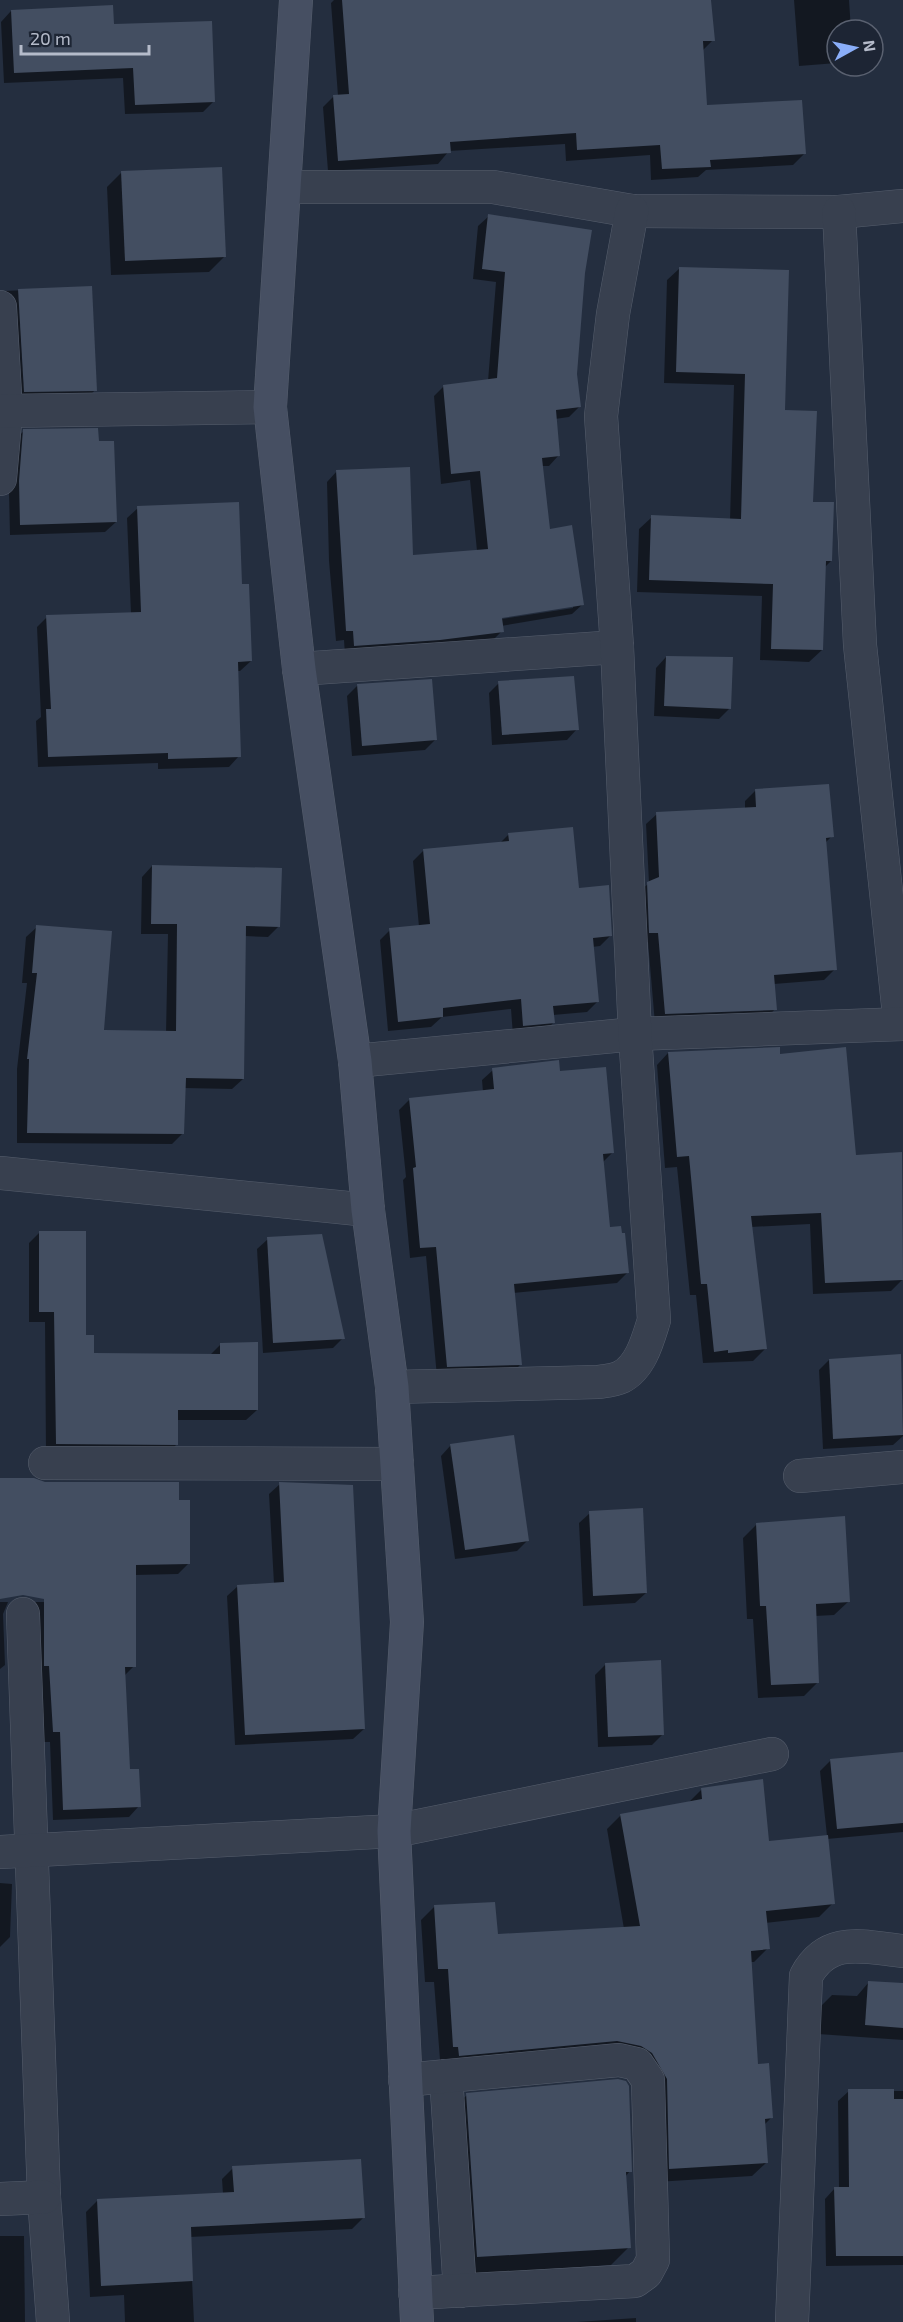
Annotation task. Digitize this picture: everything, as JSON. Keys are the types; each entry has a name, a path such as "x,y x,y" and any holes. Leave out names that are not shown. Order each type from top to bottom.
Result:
{"street":[{"path":"296,0 270,407 299,669 355,1061 368,1210 392,1387 407,1622 394,1831 405,2080 416,2307 460,2290 634,2281 646,2273 653,2260 648,2080 637,2064 619,2060 405,2080"},
{"path":"285,187 493,187 632,212 839,212 903,206"},
{"path":"392,1387 598,1382 622,1377 636,1363 647,1342 654,1320 635,1034 617,647 601,416 613,315 632,212"},
{"path":"355,1061 635,1034 902,1024 860,645 839,212"},
{"path":"0,307 3,411 0,479"},
{"path":"3,411 270,407"},
{"path":"299,669 617,647"},
{"path":"0,1173 368,1210"},
{"path":"45,1463 397,1464"},
{"path":"800,1476 903,1467"},
{"path":"23,1614 15,1852 53,2322"},
{"path":"15,1852 394,1831 772,1754"},
{"path":"792,2322 806,1976 814,1962 829,1951 848,1946 903,1951"},
{"path":"446,2076 460,2290"},
{"path":"0,2199 44,2197"}],"building":[{"path":"342,0 711,0 715,41 703,41 707,105 802,100 806,154 710,160 711,167 662,169 660,145 577,150 576,133 450,142 451,153 338,161 333,95 349,94"},
{"path":"113,5 114,24 212,21 215,102 135,105 133,68 14,73 11,10"},
{"path":"222,167 226,257 125,261 121,171"},
{"path":"488,214 592,230 585,273 577,374 581,407 556,410 560,456 542,458 550,529 572,525 584,605 502,618 504,632 440,640 354,646 353,631 346,631 336,470 410,467 413,555 488,549 480,471 451,474 443,385 497,378 505,272 482,269"},
{"path":"679,267 789,270 785,410 817,411 813,502 834,502 832,561 826,561 823,650 771,649 773,584 649,580 651,515 741,519 745,374 676,372"},
{"path":"92,286 97,391 24,392 18,289"},
{"path":"98,428 99,441 114,441 117,522 20,525 19,481 23,429"},
{"path":"239,502 242,584 249,584 252,661 238,662 241,757 168,759 168,753 48,757 46,709 51,709 46,615 141,612 137,506"},
{"path":"666,656 733,657 731,709 664,706"},
{"path":"574,676 579,730 502,735 498,681"},
{"path":"432,679 437,740 362,746 357,684"},
{"path":"829,784 834,837 826,838 837,970 774,975 777,1010 665,1014 658,933 649,933 647,882 659,877 656,812 756,807 755,789"},
{"path":"573,827 579,888 609,885 612,936 593,938 599,1002 553,1006 555,1023 523,1026 521,999 443,1008 443,1017 398,1022 389,928 430,924 423,849 509,841 508,833"},
{"path":"152,865 282,868 280,927 246,926 244,1079 186,1078 184,1134 27,1133 29,1059 27,1059 37,973 32,973 36,925 112,931 104,1030 176,1031 177,924 151,924"},
{"path":"780,1047 780,1054 846,1047 856,1155 902,1152 903,1280 825,1283 821,1213 751,1216 767,1349 714,1352 707,1284 701,1284 689,1156 677,1157 668,1052"},
{"path":"559,1060 560,1071 606,1067 614,1153 603,1154 610,1227 621,1226 622,1233 625,1233 629,1273 514,1284 522,1365 447,1367 436,1247 420,1248 413,1168 416,1167 409,1098 494,1089 492,1068"},
{"path":"39,1231 86,1231 86,1335 94,1335 94,1353 220,1354 220,1343 258,1342 258,1410 178,1410 178,1445 56,1444 54,1312 39,1312"},
{"path":"322,1234 345,1339 273,1343 267,1237"},
{"path":"901,1354 903,1435 833,1439 829,1359"},
{"path":"514,1435 529,1541 465,1550 450,1444"},
{"path":"0,1478 34,1478 45,1482 179,1482 179,1500 190,1500 190,1564 136,1565 136,1667 125,1667 130,1769 139,1769 141,1807 63,1810 60,1732 53,1732 49,1666 44,1666 44,1599 23,1595 0,1599"},
{"path":"279,1482 353,1485 365,1729 245,1735 237,1585 284,1582"},
{"path":"643,1508 647,1593 593,1596 589,1511"},
{"path":"845,1516 850,1602 816,1604 819,1683 771,1685 766,1606 760,1606 756,1523"},
{"path":"661,1660 664,1735 608,1737 605,1663"},
{"path":"903,1752 903,1823 837,1829 830,1759"},
{"path":"763,1779 769,1841 828,1835 835,1904 766,1911 770,1949 751,1951 758,2064 769,2063 773,2118 765,2119 768,2163 669,2169 667,2079 652,2053 641,2046 617,2041 459,2056 458,2047 453,2047 448,1969 438,1969 434,1905 495,1902 498,1934 640,1926 620,1814 702,1799 701,1788"},
{"path":"868,1981 903,1983 903,2028 865,2025"},
{"path":"618,2079 626,2081 629,2086 632,2172 626,2172 631,2248 477,2257 466,2093"},
{"path":"848,2089 894,2089 894,2099 903,2099 903,2256 836,2256 834,2187 849,2187"},
{"path":"361,2159 365,2218 191,2227 193,2281 101,2286 97,2199 234,2192 232,2166"}]}
